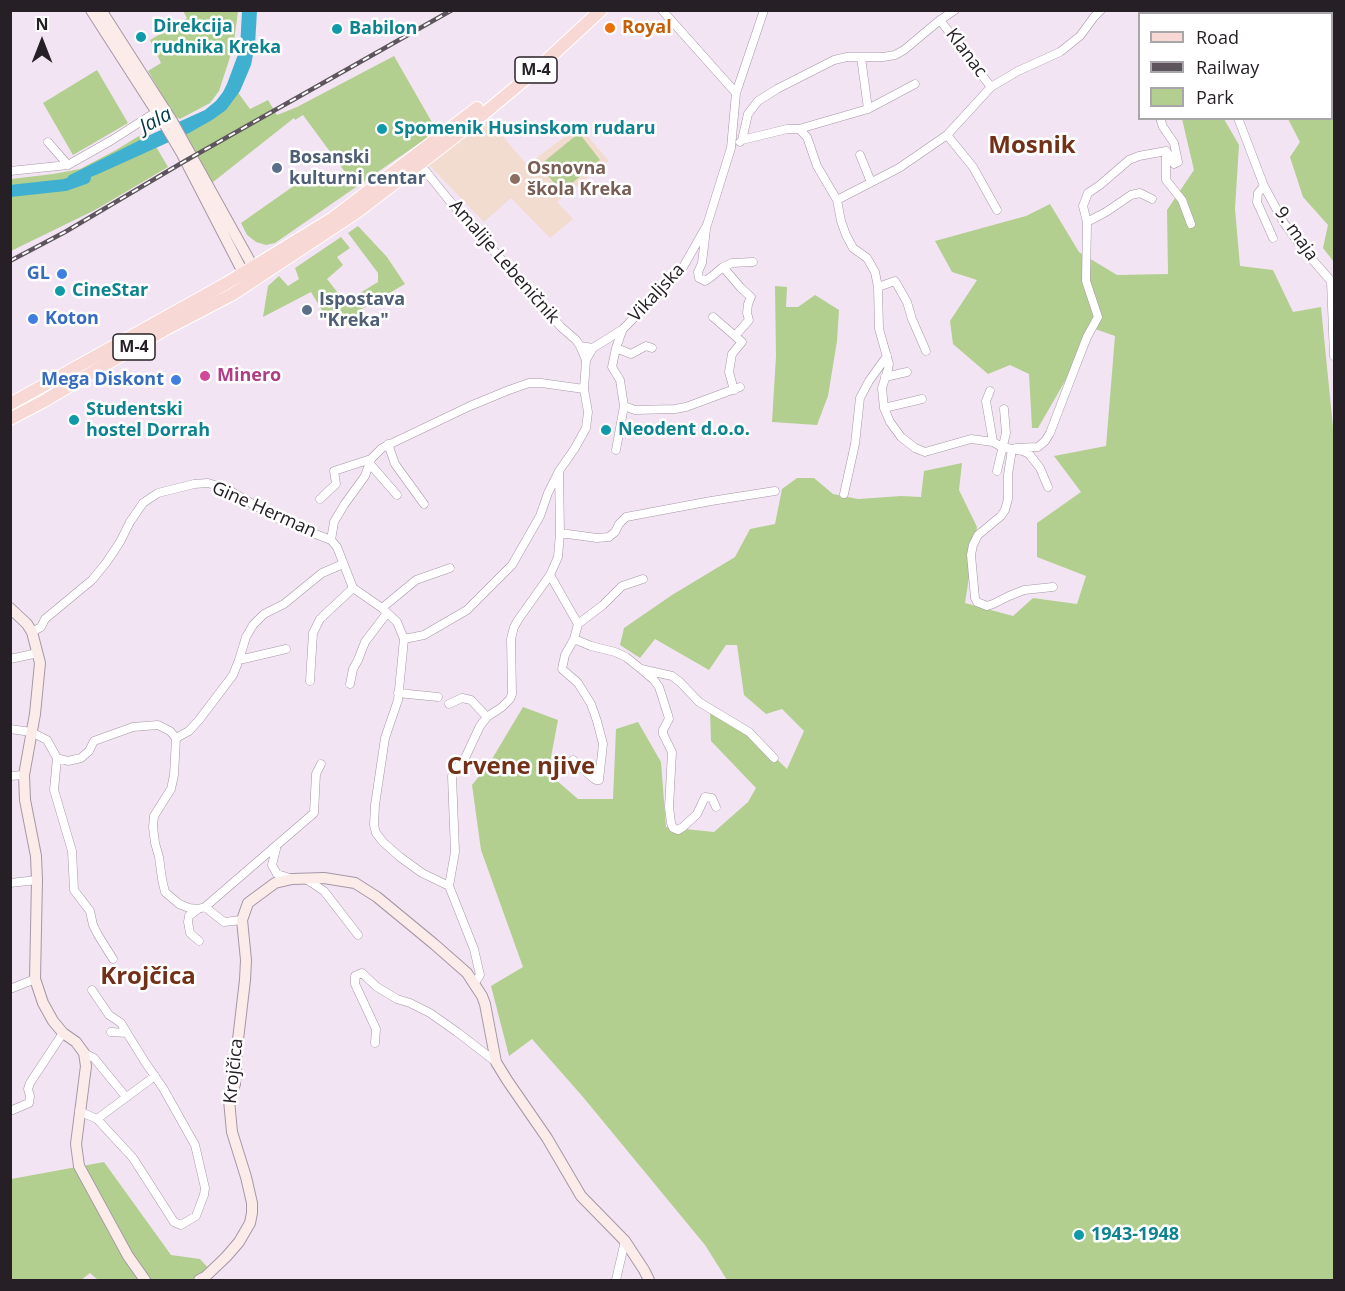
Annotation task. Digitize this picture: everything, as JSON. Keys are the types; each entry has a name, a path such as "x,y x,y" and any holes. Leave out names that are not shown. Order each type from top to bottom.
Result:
{"main road":[{"path":"91,10 160,109"},
{"path":"101,10 185,153 251,275"},
{"name":"M-4","path":"10,419 164,330 233,294 251,275 333,218 533,65 589,10"},
{"name":"M-4","path":"10,404 251,275 357,212 534,72 601,10"},
{"path":"10,608 32,632 40,663 35,714 24,775 37,880 35,979 43,1004 53,1021 63,1033 76,1042 84,1053 86,1066 76,1144 79,1166 128,1256 145,1281"},
{"path":"242,920 248,903 275,883 292,879 324,878 354,884 377,897 456,963 467,973 482,996 496,1062 547,1138 581,1196 625,1241 649,1281"},
{"name":"Krojčica","path":"199,1281 239,1242 250,1223 252,1213 246,1177 232,1132 229,1100 235,1084 246,960 242,920"}],"street":[{"path":"662,10 736,93"},
{"path":"837,200 899,168 947,135 991,87 1018,71 1060,52 1080,36 1101,10"},
{"path":"742,140 748,114 758,101 777,89 834,60 847,57 895,55 952,11"},
{"name":"Vikaljska","path":"753,262 732,262 705,281 699,278 698,272 702,263 707,225 731,148 736,93 762,12"},
{"name":"Klanac","path":"940,20 991,87"},
{"path":"861,57 868,109"},
{"path":"731,148 742,140 771,132 799,129 868,109 915,84"},
{"path":"10,171 68,165 160,109"},
{"path":"1161,120 1174,143 1178,162 1174,164 1166,151"},
{"name":"9. maja","path":"1239,120 1264,186 1284,223 1333,285 1335,356"},
{"path":"799,129 807,137 817,166 837,200 846,235 853,248 867,258 875,272 878,287 879,328 887,356 888,369 882,388 884,408 890,422 901,437 925,452 971,439 993,442 1002,447 1029,454 1040,468 1048,487"},
{"path":"947,135 973,167 997,210"},
{"path":"48,142 68,165"},
{"path":"1012,449 1038,447 1050,433 1087,338 1098,317 1086,281 1087,222 1083,206 1088,194 1129,160 1166,151"},
{"path":"1166,151 1167,180 1182,200 1191,224"},
{"path":"860,155 871,182"},
{"name":"Amalije Lebeničnik","path":"420,164 448,199 580,346 586,360"},
{"name":"9. maja","path":"1264,186 1258,193 1257,202 1273,238"},
{"path":"1087,222 1131,195 1140,193 1152,199"},
{"name":"Vikaljska","path":"593,348 623,329 682,269 707,225"},
{"path":"723,267 752,297 748,304 749,320 735,336"},
{"path":"878,287 895,281 907,302 926,351"},
{"path":"624,406 635,410 675,410 737,388 729,372 732,354 742,342 713,317"},
{"name":"Vikaljska","path":"616,450 624,406 620,380 612,367 623,329"},
{"path":"404,639 424,635 467,610 512,565 540,516 559,471 586,428 588,412 584,389 586,360 593,348 580,346"},
{"name":"Vikaljska","path":"616,348 631,354 646,346 652,348"},
{"path":"844,494 855,444 860,398 887,356"},
{"path":"885,377 907,372"},
{"name":"Gine Herman","path":"32,632 41,627 45,619 92,580 106,563 143,503 158,493 208,483 225,488 282,521 331,540 334,522 365,476 370,461 382,447 470,406 528,383 584,389"},
{"path":"990,390 986,401 993,442"},
{"path":"884,408 922,399"},
{"path":"997,471 1006,433 1004,409"},
{"path":"388,444 395,464 424,504"},
{"path":"1012,449 1008,474 1008,500 1005,510 978,535 973,545 971,555 975,598 977,602 987,606 1024,590 1053,587"},
{"path":"370,461 397,495"},
{"name":"Gine Herman","path":"320,499 336,484 334,471 370,461"},
{"path":"474,984 480,975 474,949 449,886 455,852 452,776 465,758 480,726 487,717 510,699 512,694 511,639 518,620 550,575 558,556 559,471"},
{"path":"560,532 597,538 609,537 626,517 775,491"},
{"path":"331,540 337,547 353,588 385,610 397,622 404,639 398,700 385,738 375,806 376,833 400,857 422,873 449,886"},
{"path":"176,738 189,731 199,720 233,675 246,637 253,625 264,614 284,604 322,573 343,564"},
{"path":"350,684 353,669 364,642 385,610 416,580 450,568"},
{"path":"550,575 578,624"},
{"path":"573,760 593,778 599,780 603,744 597,721 591,704 578,683 562,669 565,655 574,639 578,624 603,605 622,586 643,579"},
{"path":"310,681 312,633 320,619 353,588"},
{"path":"574,639 626,657 660,687 669,719 663,734 672,752 669,807 673,828 678,830 697,814 705,797 712,798 716,807"},
{"path":"239,660 286,649"},
{"path":"10,659 38,652"},
{"path":"641,669 672,676 699,702 749,732 774,758"},
{"path":"398,693 438,697"},
{"path":"449,704 462,698 471,700 487,717"},
{"path":"57,758 68,760 81,758 89,751 94,741 133,727 158,725 170,731 176,738 174,775 171,789 154,816 153,827 165,892 179,904 189,908 202,908 224,922 242,920"},
{"path":"10,729 31,732 47,740 57,758 54,790 72,851 74,890 90,911 93,925 113,959"},
{"path":"199,941 190,933 189,916 202,908 314,813 316,774 321,764"},
{"path":"10,776 24,775"},
{"path":"277,845 272,865 277,874 292,879"},
{"path":"305,878 324,891 358,935"},
{"path":"10,884 37,880"},
{"path":"375,1043 375,1029 355,984 355,976 362,973 377,987 430,1014 496,1062"},
{"path":"10,989 35,979"},
{"path":"79,1112 97,1119 133,1158 174,1222 181,1225 196,1216 205,1188 195,1145 121,1023 109,1015 92,990"},
{"path":"111,1032 127,1033"},
{"path":"10,1111 29,1103 28,1089 33,1077 63,1033"},
{"path":"84,1053 94,1058 126,1097"},
{"path":"97,1119 155,1076"},
{"path":"616,1281 625,1241"}],"shaded area":[{"name":"Osnovna škola Kreka","path":"489,120 527,165 579,126 609,161 557,202 573,219 550,238 511,198 484,222 428,164"}],"green space":[{"path":"236,10 238,12 233,48 219,91 210,103 180,119 174,116 148,71 161,63 150,40 187,18 183,11"},
{"path":"1334,11 1334,262 1323,248 1328,225 1303,197 1290,157 1300,142 1289,120 1333,120 1333,12 1239,12"},
{"path":"394,56 437,131 275,243 266,245 256,242 247,235 241,223 315,171 326,185 345,172 303,115 295,120 294,118 208,186 177,132 210,115 234,87 250,109 268,100 277,115 297,107"},
{"path":"97,70 128,123 73,155 43,103"},
{"path":"1182,120 1225,120 1239,145 1235,209 1240,266 1273,270 1293,312 1321,307 1334,437 1334,1280 727,1280 705,1245 532,1039 509,1056 491,986 523,967 481,850 472,785 489,764 523,707 558,720 548,773 578,799 613,799 616,729 638,722 661,762 666,827 714,832 748,802 756,788 711,741 710,712 752,735 787,769 804,731 782,709 766,714 744,695 737,645 726,645 709,670 655,639 640,658 620,645 624,628 672,595 735,557 750,529 775,524 782,489 797,478 814,478 833,494 858,499 921,497 924,471 962,463 959,490 977,527 965,603 1013,616 1033,598 1077,604 1086,576 1037,557 1037,523 1081,492 1054,456 1106,446 1115,336 1095,329 1038,428 1032,428 1029,374 1010,365 988,374 953,344 950,321 977,280 952,272 935,241 1026,216 1050,204 1079,252 1117,275 1168,274 1167,210 1194,170"},
{"path":"147,131 168,167 95,210 11,251 11,179 80,169"},
{"path":"579,133 600,160 561,192 540,165"},
{"path":"358,226 387,257 405,284 360,310 367,325 330,324 311,292 263,317 268,286 279,276 288,286 299,279 295,268 341,237 350,248 337,257 343,265 327,279 345,302 378,282 378,273 348,233"},
{"path":"775,286 787,287 786,307 798,307 815,295 839,310 837,341 828,396 817,425 772,422 776,356"},
{"path":"104,1162 171,1255 200,1259 210,1270 193,1280 98,1280 90,1273 81,1280 11,1280 11,1179"}],"water":[{"path":"242,11 257,11 255,45 251,65 240,91 226,110 189,133 71,184 68,176 205,110 216,101 227,84 240,49"}],"waterway":[{"name":"Jala","path":"10,191 65,185 85,178"}],"railway":[{"path":"10,261 65,232 185,161 452,10"}],"place":[{"name":"Royal","path":"610,28"},
{"name":"Babilon","path":"337,29"},
{"name":"Direkcija rudnika Kreka","path":"141,37"},
{"name":"Spomenik Husinskom rudaru","path":"382,129"},
{"name":"Bosanski kulturni centar","path":"277,168"},
{"name":"Osnovna škola Kreka","path":"515,179"},
{"name":"GL","path":"62,274"},
{"name":"CineStar","path":"60,291"},
{"name":"Ispostava \"Kreka\"","path":"307,310"},
{"name":"Koton","path":"33,319"},
{"name":"Minero","path":"205,376"},
{"name":"Mega Diskont","path":"176,380"},
{"name":"Studentski hostel Dorrah","path":"74,420"},
{"name":"Neodent d.o.o.","path":"606,430"},
{"name":"1943-1948","path":"1079,1235"}],"district":[{"name":"Mosnik","path":"1032,146"},
{"name":"Crvene njive","path":"521,767"},
{"name":"Krojčica","path":"148,977"}]}
